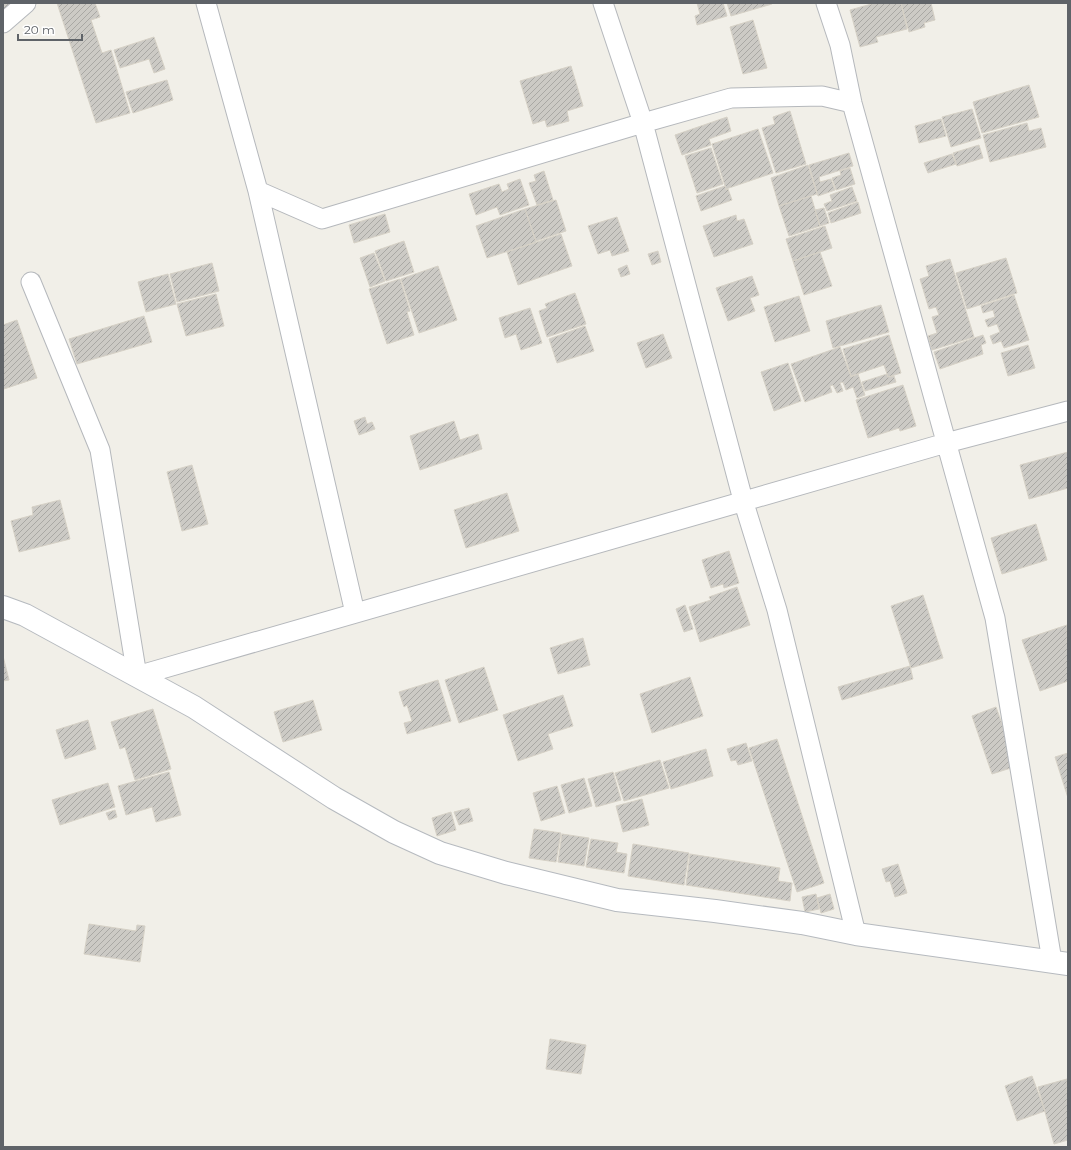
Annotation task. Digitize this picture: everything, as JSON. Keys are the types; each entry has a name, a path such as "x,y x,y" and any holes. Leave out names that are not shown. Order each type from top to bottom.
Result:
{"street":[{"path":"3,23 26,3"},
{"path":"206,3 258,190 355,612"},
{"path":"603,3 643,123 743,500 777,610 856,934"},
{"path":"3,607 25,614 194,708 334,798 394,832 440,853 506,872 617,900 802,923 856,934 1060,963 995,618 852,103 840,45 826,3"},
{"path":"258,190 322,219 730,98 822,96 852,103"},
{"path":"31,282 100,450 137,676"},
{"path":"137,676 946,442 1068,411"}],"building":[{"path":"3,3 11,3 13,9 3,12"},
{"path":"57,3 95,3 100,17 91,20 102,53 111,50 130,113 96,123"},
{"path":"697,3 723,3 727,16 697,25 695,16 700,14"},
{"path":"727,3 771,3 772,4 731,16"},
{"path":"875,3 901,3 907,29 876,37 878,42 860,47 850,10"},
{"path":"901,3 931,3 935,20 924,23 925,27 909,32"},
{"path":"753,20 767,68 743,74 730,27"},
{"path":"154,37 165,69 154,73 149,59 120,68 114,50"},
{"path":"571,66 583,106 567,111 569,121 547,127 545,120 533,124 520,81"},
{"path":"167,80 173,100 133,113 126,92"},
{"path":"1029,85 1039,117 982,133 973,102"},
{"path":"972,109 981,138 951,147 942,117"},
{"path":"790,111 806,164 776,173 762,128 775,124 773,117"},
{"path":"727,117 731,131 709,139 711,145 682,155 675,135"},
{"path":"941,119 946,136 919,143 915,126"},
{"path":"1027,123 1029,131 1041,128 1046,147 990,162 983,135"},
{"path":"758,129 773,173 726,189 712,144"},
{"path":"979,145 983,158 957,166 953,153"},
{"path":"711,148 723,184 697,193 685,156"},
{"path":"849,153 853,166 819,177 820,182 831,179 835,190 818,196 809,165"},
{"path":"952,154 956,164 928,173 924,163"},
{"path":"808,165 817,194 779,206 771,178"},
{"path":"850,168 855,184 836,190 832,178 841,175 840,171"},
{"path":"544,171 553,200 537,205 529,183 536,181 534,175"},
{"path":"520,179 529,205 500,215 497,207 476,215 469,194 499,184 502,192 509,189 507,184"},
{"path":"725,186 726,190 728,189 732,200 701,211 696,196"},
{"path":"852,187 857,201 827,211 824,204 832,201 830,195"},
{"path":"811,196 820,226 789,236 779,206"},
{"path":"556,200 566,231 536,241 525,209"},
{"path":"858,202 861,213 831,223 828,213"},
{"path":"824,208 829,223 820,226 815,210"},
{"path":"525,209 536,242 487,258 476,226"},
{"path":"385,214 390,232 354,243 349,225"},
{"path":"736,215 737,221 744,219 753,244 714,257 703,226"},
{"path":"617,217 629,251 612,256 610,250 598,254 588,226"},
{"path":"825,226 832,248 793,261 786,239"},
{"path":"561,234 572,266 518,285 507,252"},
{"path":"404,241 414,272 386,281 375,251"},
{"path":"658,251 661,262 652,265 648,254"},
{"path":"820,252 832,286 804,295 793,261"},
{"path":"374,253 385,281 370,287 360,258"},
{"path":"1006,258 1017,293 967,309 956,273"},
{"path":"950,259 974,337 932,350 928,336 937,333 932,317 939,315 936,307 929,309 920,279 929,276 926,266"},
{"path":"212,263 219,291 177,302 170,274"},
{"path":"627,265 630,274 621,277 618,269"},
{"path":"438,266 457,320 419,333 401,279"},
{"path":"168,274 176,304 146,312 138,282"},
{"path":"752,276 759,295 750,298 755,311 728,321 716,288"},
{"path":"400,279 410,311 407,312 414,335 387,344 369,289"},
{"path":"575,293 586,324 547,337 539,311 547,308 545,304"},
{"path":"216,294 224,326 186,336 177,304"},
{"path":"1014,295 1029,340 1004,348 1001,341 993,344 990,336 1000,332 997,324 988,327 985,320 995,317 993,310 983,313 981,306"},
{"path":"799,296 810,331 775,342 764,307"},
{"path":"881,305 889,332 833,348 826,321"},
{"path":"530,308 542,343 521,350 516,334 505,338 499,318"},
{"path":"144,316 152,342 77,364 69,339"},
{"path":"17,320 37,378 4,389 3,325"},
{"path":"585,326 594,351 557,363 549,339"},
{"path":"663,334 672,358 646,368 637,343"},
{"path":"889,335 901,373 888,377 884,365 851,376 843,349"},
{"path":"983,335 986,343 981,345 983,354 940,369 934,352"},
{"path":"1028,345 1035,368 1008,376 1001,353"},
{"path":"840,347 851,377 858,374 865,395 857,398 853,387 846,390 843,382 840,383 843,391 837,393 833,385 830,386 832,392 805,402 791,364"},
{"path":"788,363 801,401 774,411 761,372"},
{"path":"887,374 888,377 894,376 896,382 865,391 862,382"},
{"path":"903,385 916,426 900,431 899,428 868,438 856,400"},
{"path":"365,417 367,424 372,422 375,429 359,435 354,421"},
{"path":"454,421 460,440 478,434 482,449 420,470 410,436"},
{"path":"1068,452 1068,488 1029,499 1020,465"},
{"path":"192,465 208,524 182,531 167,472"},
{"path":"507,493 519,531 466,548 454,510"},
{"path":"60,500 70,539 19,552 11,521 33,515 32,507"},
{"path":"1036,524 1047,560 1002,574 991,538"},
{"path":"729,551 739,583 724,588 723,584 711,588 702,560"},
{"path":"737,587 750,625 700,642 689,607 711,600 709,597"},
{"path":"923,595 943,658 911,668 891,606"},
{"path":"685,605 693,629 684,632 676,609"},
{"path":"1067,625 1068,681 1040,691 1022,640"},
{"path":"583,638 590,665 558,674 550,648"},
{"path":"3,656 9,680 3,681"},
{"path":"910,666 913,679 842,700 838,687"},
{"path":"484,667 498,710 459,723 445,680"},
{"path":"690,677 703,716 652,733 640,694"},
{"path":"438,680 451,721 407,734 404,723 412,721 407,705 404,707 399,692"},
{"path":"563,695 573,726 548,734 553,749 518,761 503,715"},
{"path":"313,700 322,730 283,742 274,712"},
{"path":"996,707 1017,766 992,774 972,716"},
{"path":"153,709 171,769 135,780 125,747 120,749 111,722"},
{"path":"88,720 96,749 65,759 56,730"},
{"path":"777,739 824,883 797,892 749,748"},
{"path":"746,743 752,761 738,765 736,760 731,761 727,749"},
{"path":"706,749 713,776 671,789 663,762"},
{"path":"1068,753 1068,798 1055,757"},
{"path":"660,760 669,788 624,801 615,773"},
{"path":"169,772 181,815 156,822 152,807 126,815 118,786"},
{"path":"613,772 621,800 596,807 588,779"},
{"path":"584,778 592,806 569,813 561,785"},
{"path":"108,783 115,807 60,825 52,800"},
{"path":"557,786 565,813 541,821 533,793"},
{"path":"642,799 649,825 623,832 616,806"},
{"path":"469,808 473,821 459,825 454,812"},
{"path":"115,810 117,817 109,820 106,813"},
{"path":"451,812 456,830 437,836 432,818"},
{"path":"534,829 561,833 556,862 529,858"},
{"path":"562,834 589,838 584,866 558,862"},
{"path":"591,839 618,843 616,852 627,854 624,873 586,867"},
{"path":"633,844 689,853 684,885 628,876"},
{"path":"690,854 780,868 778,881 792,883 790,901 686,885"},
{"path":"898,864 907,893 895,897 890,881 886,882 882,869"},
{"path":"816,894 819,909 805,912 802,897"},
{"path":"830,894 834,909 821,913 817,898"},
{"path":"89,924 136,931 137,925 145,926 140,962 84,954"},
{"path":"550,1039 586,1045 581,1074 546,1069"},
{"path":"1032,1076 1045,1111 1017,1121 1005,1086"},
{"path":"1067,1079 1068,1140 1054,1144 1038,1087"}]}
